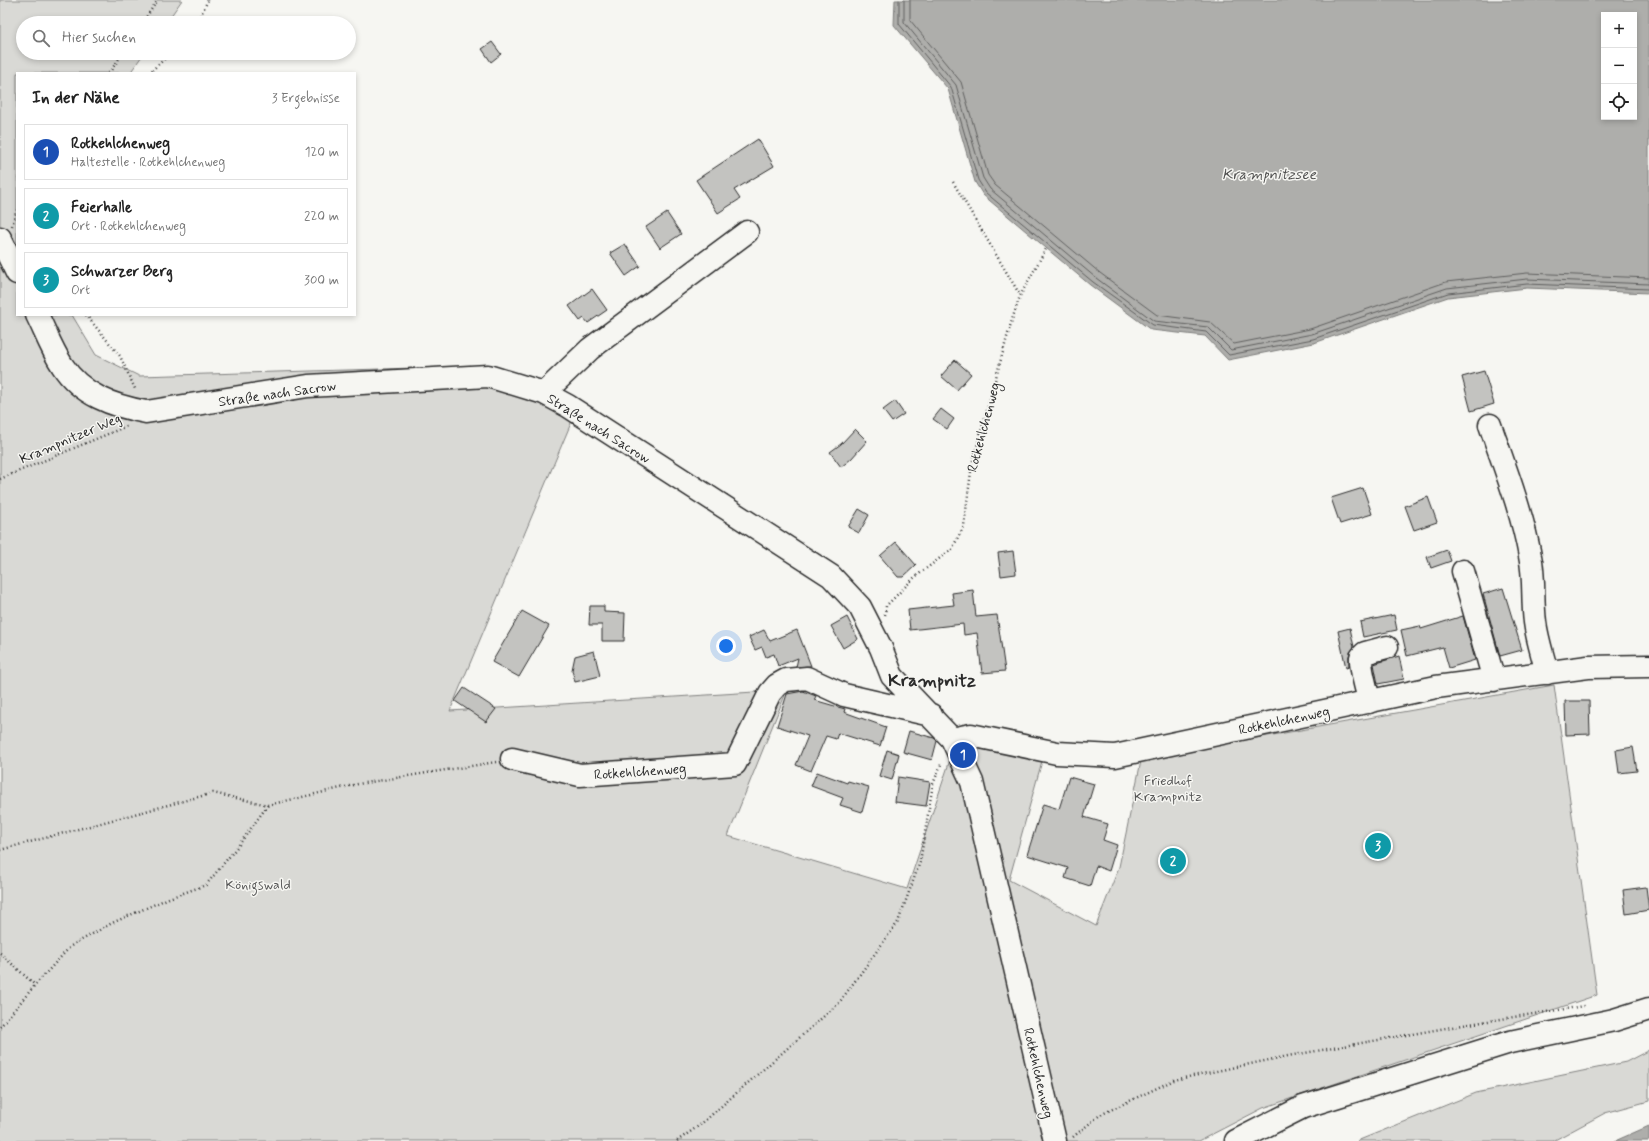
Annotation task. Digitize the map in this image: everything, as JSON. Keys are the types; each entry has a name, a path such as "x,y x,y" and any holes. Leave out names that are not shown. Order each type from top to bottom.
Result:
{"street":[{"path":"544,394 590,349 747,232"},
{"path":"0,238 16,271"},
{"name":"Straße nach Sacrow","path":"37,316 62,366 82,386 101,401 123,408 146,412 308,386 488,376 544,394 568,406 832,576 860,607 881,648 892,676 931,715 952,739"},
{"path":"1490,425 1518,510 1530,555 1534,578 1533,599 1535,622 1547,673"},
{"path":"1462,571 1494,680"},
{"path":"1369,702 1361,664 1361,657 1365,653 1386,647"},
{"name":"Rotkehlchenweg","path":"1055,1141 972,782 952,739 971,735 1057,753 1115,756 1436,687 1588,667 1649,666"},
{"name":"Rotkehlchenweg","path":"512,759 580,775 735,764 770,694 777,685 786,680 807,678 844,695 931,715"},
{"path":"1236,1141 1304,1107 1510,1042 1614,1020 1649,1010"}],"path":[{"path":"147,16 158,0"},
{"path":"200,16 208,0"},
{"path":"110,72 118,60"},
{"path":"150,72 163,60"},
{"path":"953,182 1020,296"},
{"name":"Rotkehlchenweg","path":"884,620 886,606 914,577 952,549 964,526 972,464 1011,323 1020,296 1047,247"},
{"path":"87,316 120,356 146,412"},
{"name":"Krampnitzer Weg","path":"0,479 123,429 146,412"},
{"path":"677,1141 700,1125 839,1003 898,922 920,862 933,784 952,739"},
{"path":"0,850 213,793 268,805 358,784 512,759"},
{"path":"0,1027 35,984 71,946 112,923 169,898 206,885 238,846 268,805"},
{"path":"0,953 35,984"},
{"path":"1069,1141 1100,1115 1174,1080 1303,1053 1456,1026 1588,1005"}],"green space":[{"name":"Königswald","path":"0,0 182,0 171,16 16,16 16,60 139,60 131,72 16,72 16,316 73,316 96,355 139,376 484,366 579,404 450,711 787,690 728,836 907,889 962,724 1047,743 1009,880 1096,926 1119,867 1141,761 1217,745 1554,685 1597,995 1263,1108 1199,1141 0,1141"},
{"path":"1649,1050 1649,1101 1605,1113 1553,1141 1357,1141 1476,1093 1626,1062"}],"water":[{"name":"Krampnitzsee","path":"895,0 1649,0 1649,293 1527,288 1448,297 1314,343 1228,360 1205,336 1151,330 1090,285 983,195 975,182 948,89 894,25"},
{"path":"1649,1126 1649,1141 1615,1141"}],"building":[{"path":"492,42 501,54 491,62 482,49"},
{"path":"758,139 774,166 734,190 740,199 718,213 696,180"},
{"path":"667,213 681,234 660,248 646,227"},
{"path":"625,244 640,266 626,276 610,253"},
{"path":"592,289 607,310 588,323 584,318 580,321 569,306"},
{"path":"955,360 971,374 957,390 941,376"},
{"path":"1484,371 1494,404 1471,411 1462,377"},
{"path":"895,401 904,414 892,422 883,410"},
{"path":"941,409 954,419 947,429 933,419"},
{"path":"855,429 867,441 851,459 841,467 830,452 841,444"},
{"path":"1363,488 1372,514 1340,524 1331,498"},
{"path":"1428,497 1437,522 1414,530 1405,506"},
{"path":"859,509 869,515 859,533 848,527"},
{"path":"896,542 916,565 903,577 898,577 880,556"},
{"path":"1447,550 1451,561 1431,568 1427,557"},
{"path":"1013,551 1016,574 1001,576 998,553"},
{"path":"1503,588 1522,650 1500,656 1483,594"},
{"path":"973,590 976,617 997,615 1005,671 982,673 977,633 964,635 963,624 910,630 908,610 954,605 952,593"},
{"path":"590,606 604,606 604,612 625,613 624,641 602,641 602,625 589,625"},
{"path":"522,611 549,626 519,677 492,662"},
{"path":"1394,615 1397,630 1363,637 1360,622"},
{"path":"1463,616 1475,660 1449,668 1443,647 1407,656 1401,630 1420,626 1421,629"},
{"path":"847,617 858,639 843,648 831,626"},
{"path":"1350,628 1354,647 1349,656 1349,667 1346,668 1338,631"},
{"path":"764,630 770,641 797,630 811,666 796,667 798,658 778,666 774,654 766,657 762,647 755,650 749,637"},
{"path":"594,651 600,676 575,682 572,670 575,656"},
{"path":"1399,656 1404,679 1378,684 1374,664"},
{"path":"464,688 496,709 486,722 455,701"},
{"path":"803,691 816,696 814,700 845,709 844,712 886,727 880,746 838,733 836,739 826,736 811,771 796,765 808,736 777,726 787,694"},
{"path":"1565,701 1589,701 1590,734 1566,735"},
{"path":"909,731 934,738 937,741 932,760 903,752"},
{"path":"1633,747 1637,771 1619,773 1616,750"},
{"path":"887,750 899,754 892,780 879,776"},
{"path":"817,772 847,783 848,781 869,787 862,812 840,805 843,798 811,786"},
{"path":"898,777 930,782 926,806 895,802"},
{"path":"1069,777 1094,784 1084,817 1108,824 1103,840 1117,845 1109,871 1096,866 1090,886 1065,878 1068,868 1027,855 1043,804 1059,809"},
{"path":"1646,887 1649,910 1626,914 1623,890"}],"place":[{"name":"Rotkehlchenweg","path":"963,755"},
{"name":"Schwarzer Berg","path":"1378,846"},
{"name":"Feierhalle","path":"1173,861"}],"district":[{"name":"Krampnitz","path":"932,680"}],"park label":[{"name":"Friedhof Krampnitz","path":"1168,788"}]}
